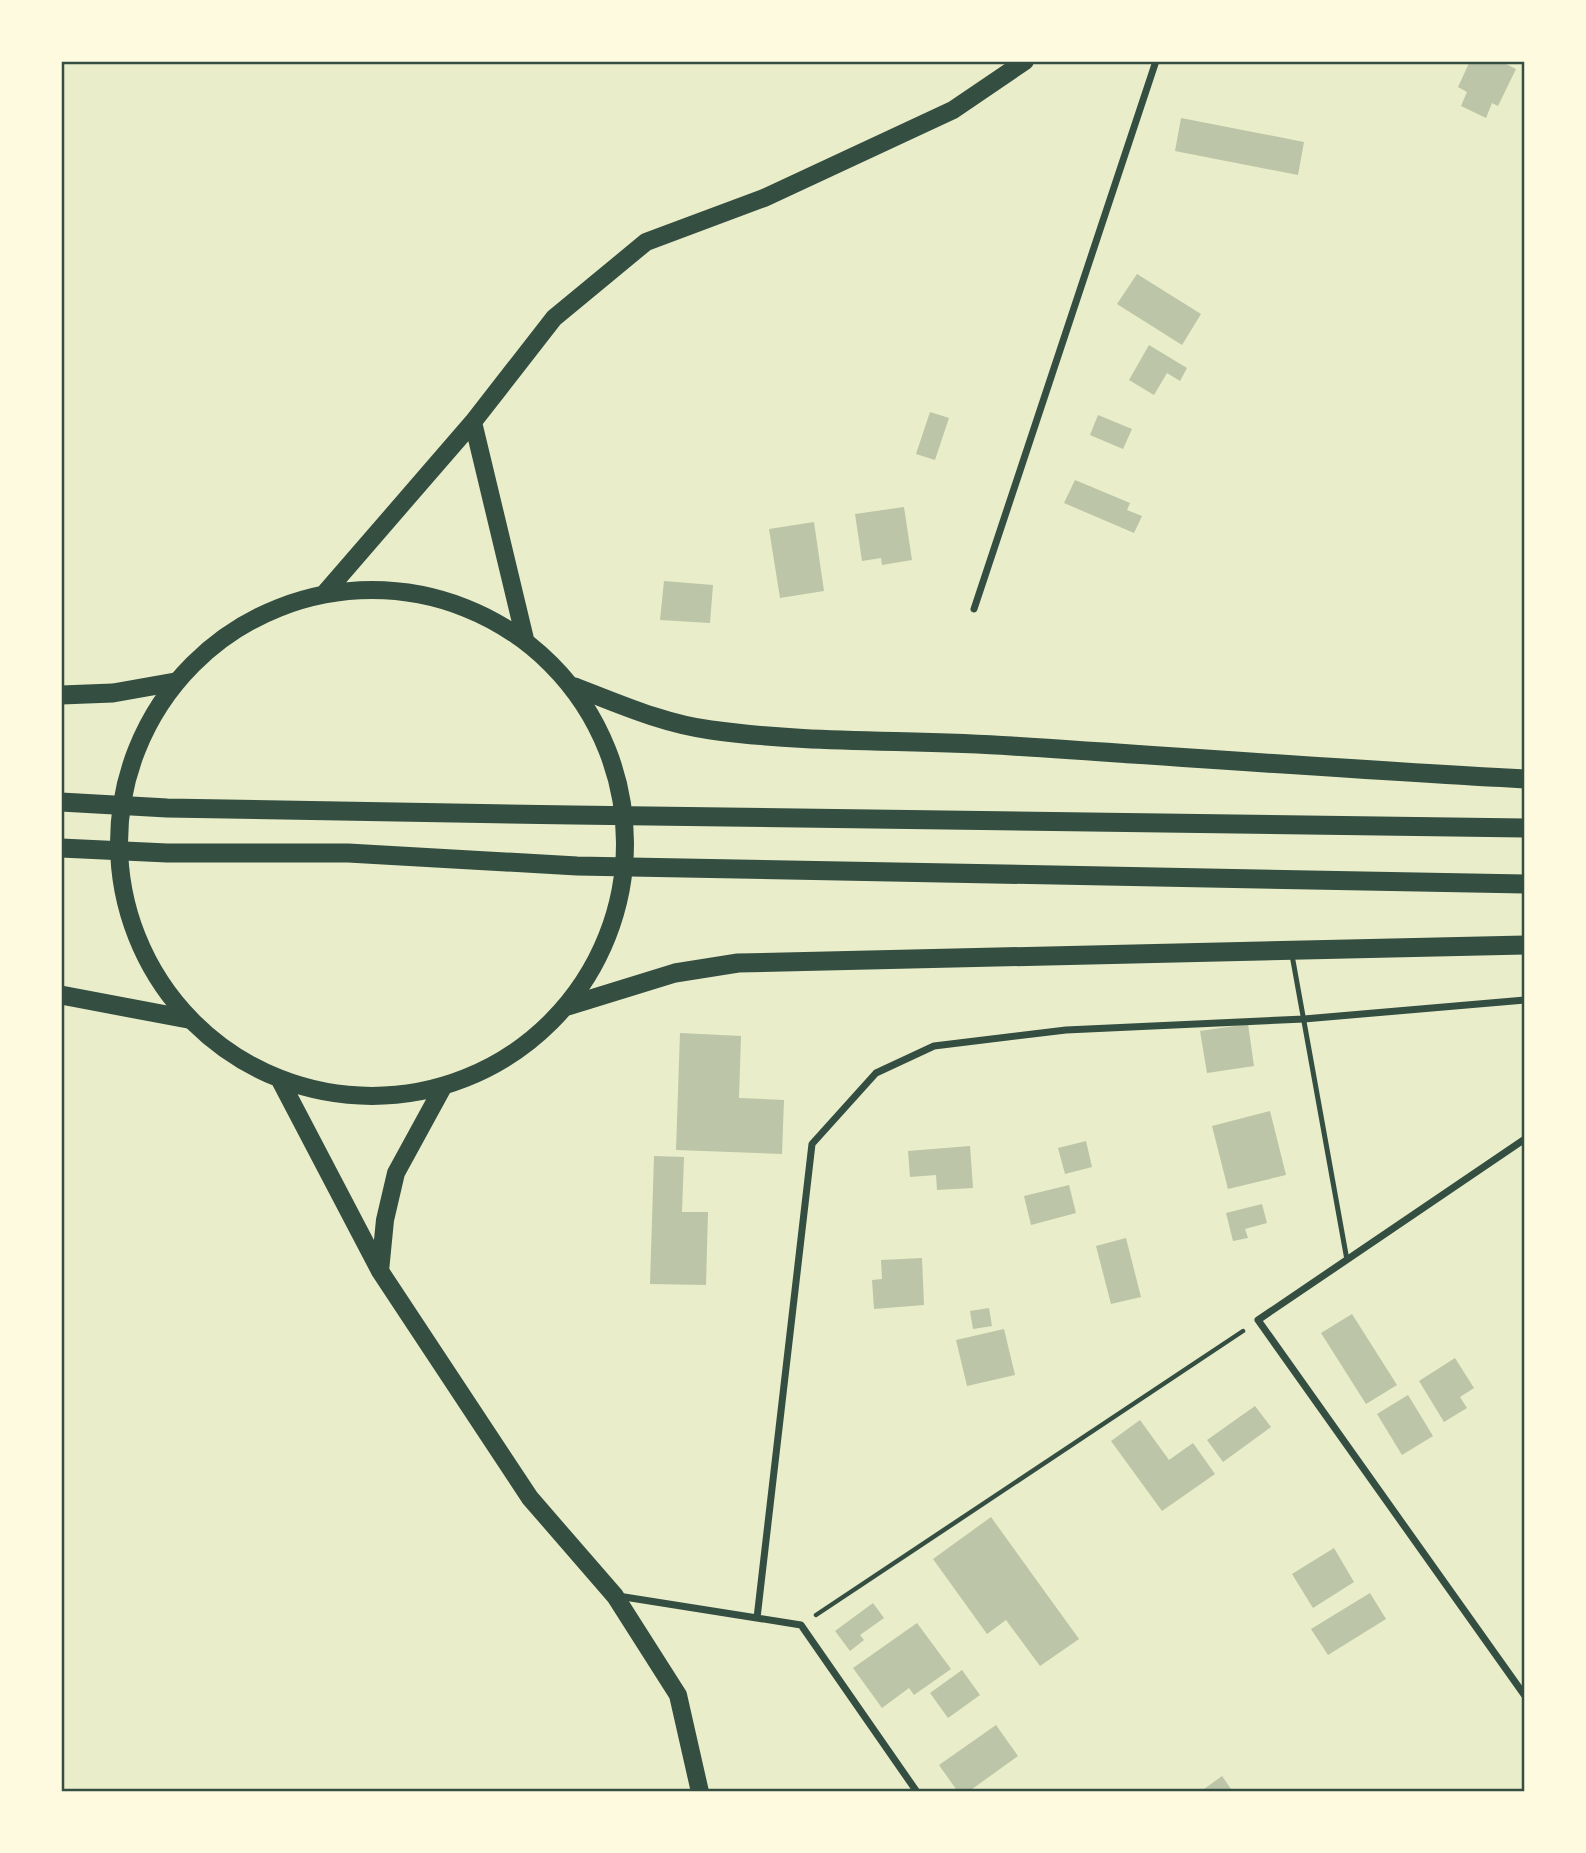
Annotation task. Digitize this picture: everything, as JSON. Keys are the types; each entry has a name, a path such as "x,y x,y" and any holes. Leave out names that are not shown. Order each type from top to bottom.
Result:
{"highway":[{"path":"61,695 113,692 175,682"},
{"path":"575,687 662,720 709,730 782,737 1010,746 1525,779"},
{"path":"61,802 167,808 1525,828"},
{"path":"61,848 167,853 348,853 577,866 1525,884"},
{"path":"568,1006 675,973 738,963 1525,945"},
{"path":"61,995 188,1019"}],"main road":[{"path":"325,593 474,422 554,318 646,242 764,198 953,110 1025,61"},
{"path":"474,422 525,639"},
{"path":"325,593 430,595 525,639 559,668 575,687 615,763 628,848 612,932 568,1006 532,1041 511,1055 490,1068 443,1087 361,1096 281,1080 231,1055 188,1019 145,960 121,890 118,816 137,744 175,682 216,641 265,612 325,593"},
{"path":"281,1080 380,1271 530,1498 615,1596 678,1695 700,1792"},
{"path":"380,1271 385,1220 396,1173 443,1087"}],"street":[{"path":"974,609 1156,61"},
{"path":"757,1618 812,1144 876,1073 934,1046 1066,1030 1304,1019 1525,1000"},
{"path":"1525,1139 1258,1320 1525,1696"},
{"path":"615,1596 801,1625 917,1792"}],"lane":[{"path":"1291,951 1347,1260"}],"path":[{"path":"801,1625 1258,1320"}],"building":[{"path":"1470,61 1500,61 1516,69 1498,106 1492,103 1486,118 1461,106 1467,92 1458,87"},
{"path":"1181,118 1304,142 1298,175 1175,151"},
{"path":"1137,274 1201,314 1182,345 1117,304"},
{"path":"1149,345 1187,368 1180,381 1167,373 1154,395 1129,380"},
{"path":"930,412 949,418 935,460 916,454"},
{"path":"1098,415 1132,429 1123,449 1090,435"},
{"path":"1075,480 1130,503 1127,510 1142,516 1134,533 1064,503"},
{"path":"904,507 912,560 882,565 881,558 862,561 855,514"},
{"path":"814,522 824,591 780,598 769,529"},
{"path":"664,581 713,585 710,623 660,620"},
{"path":"1248,1024 1254,1066 1207,1073 1200,1031"},
{"path":"680,1033 741,1036 739,1098 784,1100 782,1154 676,1150"},
{"path":"1270,1111 1286,1175 1228,1189 1212,1126"},
{"path":"1086,1141 1092,1167 1065,1174 1058,1148"},
{"path":"970,1146 973,1188 937,1190 936,1175 910,1177 908,1151"},
{"path":"654,1156 684,1157 682,1212 708,1212 706,1285 650,1284"},
{"path":"1069,1185 1076,1213 1031,1225 1024,1196"},
{"path":"1262,1204 1267,1223 1245,1229 1248,1238 1233,1241 1226,1213"},
{"path":"1126,1238 1141,1297 1111,1304 1096,1246"},
{"path":"922,1258 924,1305 874,1309 872,1280 882,1279 881,1260"},
{"path":"989,1308 992,1326 973,1329 970,1311"},
{"path":"1352,1314 1397,1385 1366,1404 1321,1333"},
{"path":"1004,1329 1015,1375 967,1386 956,1340"},
{"path":"1455,1358 1474,1388 1460,1397 1467,1408 1444,1422 1419,1381"},
{"path":"1408,1395 1433,1436 1402,1455 1377,1414"},
{"path":"1255,1406 1271,1427 1223,1462 1207,1440"},
{"path":"1140,1420 1169,1460 1193,1443 1215,1474 1162,1511 1111,1441"},
{"path":"991,1517 1079,1639 1040,1666 1006,1620 987,1634 933,1559"},
{"path":"1334,1548 1354,1582 1313,1608 1292,1574"},
{"path":"1370,1593 1386,1619 1328,1655 1311,1629"},
{"path":"873,1603 884,1618 860,1635 864,1640 850,1651 835,1631"},
{"path":"917,1623 951,1669 914,1695 909,1688 882,1708 853,1668"},
{"path":"962,1670 980,1695 948,1718 930,1693"},
{"path":"996,1725 1018,1756 968,1792 958,1792 939,1765"},
{"path":"1222,1776 1233,1792 1200,1792"}]}
